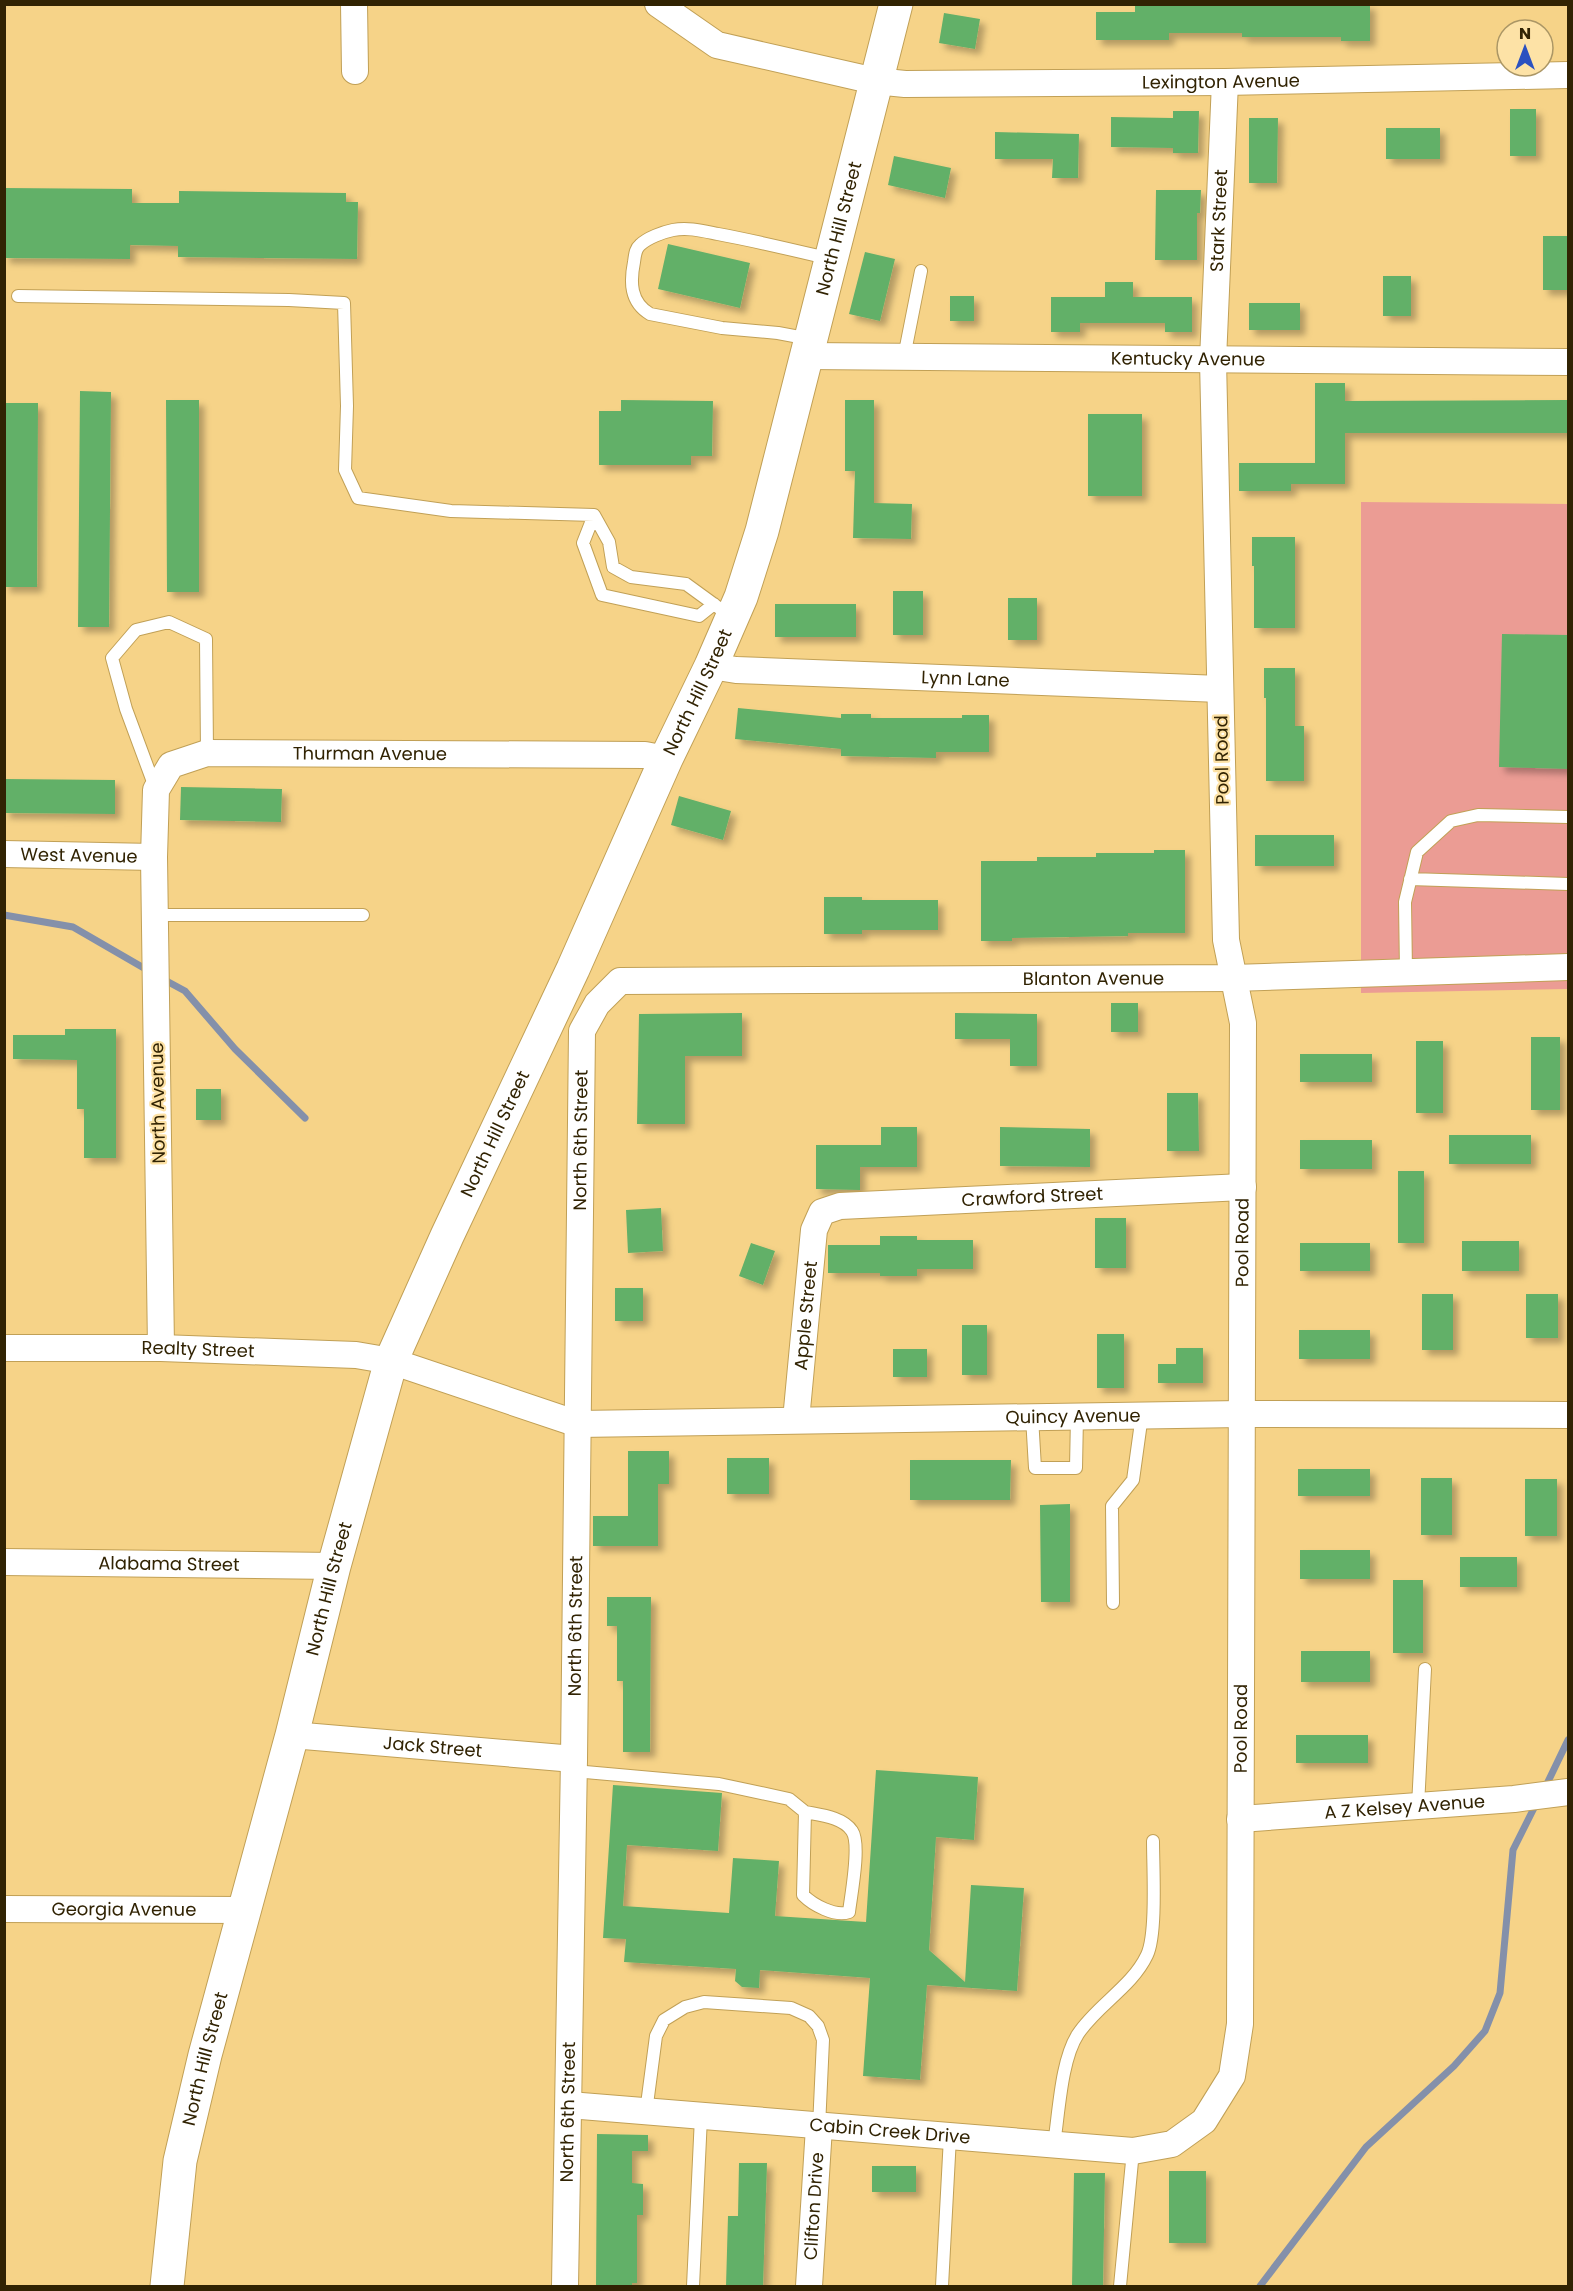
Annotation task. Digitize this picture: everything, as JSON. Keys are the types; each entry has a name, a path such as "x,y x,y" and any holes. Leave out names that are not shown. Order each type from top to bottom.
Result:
{"street":[{"path":"354,4 355,71"},
{"name":"Lexington Avenue","path":"658,4 717,45 875,81 905,84 1225,82 1569,75"},
{"name":"North Hill Street","path":"167,2286 180,2161 244,1910 292,1736 334,1566 391,1362 447,1236 573,969 666,759 711,666 723,611 741,597 762,531 896,4"},
{"name":"Stark Street","path":"1213,360 1225,82"},
{"name":"Kentucky Avenue","path":"809,347 904,357 1569,362"},
{"name":"Pool Road","path":"1204,2121 1232,2076 1240,2024 1243,1023 1226,940 1213,360"},
{"name":"Lynn Lane","path":"711,666 736,670 1220,689"},
{"name":"Thurman Avenue","path":"156,790 171,765 207,753 645,755 666,759"},
{"path":"154,857 156,790"},
{"name":"West Avenue","path":"4,854 154,857"},
{"name":"North Avenue","path":"154,857 161,1348"},
{"name":"Blanton Avenue","path":"620,981 1233,978 1569,967"},
{"name":"North 6th Street","path":"565,2286 574,1765 582,1031 597,1004 620,981"},
{"name":"Crawford Street","path":"822,1212 840,1206 1243,1187"},
{"name":"Apple Street","path":"796,1420 814,1230 822,1212"},
{"name":"Realty Street","path":"4,1348 161,1348 356,1354 391,1362 578,1424"},
{"name":"Quincy Avenue","path":"578,1424 1241,1414 1569,1415"},
{"name":"Alabama Street","path":"4,1562 334,1566"},
{"name":"Jack Street","path":"292,1736 574,1765"},
{"name":"A Z Kelsey Avenue","path":"1240,1819 1569,1792"},
{"name":"Georgia Avenue","path":"4,1909 244,1910"},
{"name":"Cabin Creek Drive","path":"569,2105 1133,2151 1172,2144 1204,2121"},
{"name":"Clifton Drive","path":"809,2286 819,2127"}],"lane":[{"path":"809,347 778,333 722,328 650,314 642,310 636,302 630,282 635,254 638,246 648,239 671,230 690,229 831,259"},
{"path":"904,357 921,271"},
{"path":"18,296 289,300 344,303 347,406 345,471 358,498 451,511 594,515"},
{"path":"594,515 609,542 614,567 631,577 686,584 723,611"},
{"path":"594,515 583,543 602,595 699,616 723,611"},
{"path":"156,790 126,709 112,658 136,630 169,622 206,639 207,753"},
{"path":"1406,972 1405,903 1417,852 1451,821 1478,815 1569,817"},
{"path":"1410,879 1569,884"},
{"path":"155,915 363,915"},
{"path":"1113,1603 1112,1506 1133,1480 1143,1415"},
{"path":"1032,1417 1035,1468 1076,1468 1077,1416"},
{"path":"1418,1806 1425,1669"},
{"path":"574,1765 718,1784 789,1799 805,1812 835,1818 852,1830 856,1842 849,1912 842,1914 812,1904 802,1895 805,1812"},
{"path":"1054,2144 1069,2051 1079,2032 1135,1973 1148,1953 1152,1925 1153,1841"},
{"path":"646,2112 656,2036 664,2020 685,2007 704,2002 791,2008 809,2016 818,2026 823,2040 819,2127"},
{"path":"693,2286 701,2117"},
{"path":"942,2286 950,2137"},
{"path":"1120,2286 1133,2151"}],"shaded area":[{"path":"1361,502 1568,504 1568,989 1361,993"}],"building":[{"path":"1135,4 1370,4 1370,41 1341,41 1341,37 1242,37 1242,33 1169,33 1169,40 1096,40 1096,12 1135,12"},
{"path":"944,13 980,19 975,49 939,43"},
{"path":"1510,109 1536,109 1536,156 1510,156"},
{"path":"1173,111 1199,111 1198,153 1173,153 1173,148 1111,147 1111,117 1173,118"},
{"path":"1249,118 1278,118 1277,183 1249,183"},
{"path":"1386,128 1440,128 1440,159 1386,159"},
{"path":"995,132 1079,134 1078,178 1052,178 1053,159 995,159"},
{"path":"894,156 951,168 945,198 888,185"},
{"path":"4,188 132,189 132,203 179,203 179,191 346,193 346,202 358,202 357,259 178,257 178,246 130,245 130,259 4,258"},
{"path":"1156,190 1201,190 1200,213 1197,213 1197,260 1155,260"},
{"path":"1543,236 1569,236 1569,290 1543,290"},
{"path":"668,244 750,263 740,308 658,289"},
{"path":"865,252 895,259 880,321 849,314"},
{"path":"1383,276 1411,276 1411,316 1383,316"},
{"path":"1105,282 1133,282 1133,297 1192,297 1192,332 1165,332 1165,323 1080,323 1080,332 1051,332 1051,297 1105,297"},
{"path":"950,296 974,296 974,321 950,321"},
{"path":"1249,303 1300,303 1300,330 1249,330"},
{"path":"1315,383 1345,383 1345,401 1569,400 1569,433 1345,433 1345,484 1291,484 1291,491 1239,491 1239,463 1315,463"},
{"path":"80,391 111,392 109,627 78,627"},
{"path":"166,400 199,400 199,592 167,592"},
{"path":"621,400 713,401 712,456 691,456 691,465 599,465 599,411 621,411"},
{"path":"845,400 874,400 874,503 912,504 911,539 853,538 855,471 845,471"},
{"path":"5,403 38,403 37,587 4,587"},
{"path":"1088,414 1142,414 1142,496 1088,496"},
{"path":"1252,537 1295,537 1295,628 1254,628"},
{"path":"893,591 923,591 923,635 893,635"},
{"path":"1008,598 1037,598 1037,640 1008,640"},
{"path":"775,604 856,604 856,637 775,637"},
{"path":"1502,634 1569,635 1569,769 1499,767"},
{"path":"1264,668 1295,668 1295,726 1304,726 1304,781 1266,781"},
{"path":"738,708 841,718 841,714 871,714 871,718 962,718 962,715 989,715 989,752 936,752 936,758 841,756 841,749 735,739"},
{"path":"4,779 115,780 115,814 4,813"},
{"path":"181,787 282,789 281,822 180,820"},
{"path":"679,796 731,811 723,840 671,825"},
{"path":"1255,835 1334,835 1334,866 1255,866"},
{"path":"1154,850 1185,850 1185,933 1128,933 1128,936 1012,938 1012,941 981,941 981,861 1037,861 1037,857 1096,857 1096,853 1154,853"},
{"path":"824,897 862,897 862,900 938,900 938,930 862,930 862,934 824,934"},
{"path":"1111,1003 1138,1003 1138,1032 1111,1032"},
{"path":"742,1013 742,1056 685,1056 685,1124 637,1124 639,1014"},
{"path":"955,1013 1037,1014 1037,1066 1010,1066 1010,1039 955,1039"},
{"path":"65,1029 116,1029 116,1158 84,1158 84,1109 77,1109 77,1060 13,1059 13,1035 65,1035"},
{"path":"1531,1037 1560,1037 1560,1110 1531,1110"},
{"path":"1416,1041 1443,1041 1443,1113 1416,1113"},
{"path":"1300,1054 1372,1054 1372,1082 1300,1082"},
{"path":"196,1089 221,1089 221,1120 196,1120"},
{"path":"1167,1093 1198,1093 1199,1151 1167,1151"},
{"path":"881,1127 917,1127 917,1167 860,1167 860,1190 816,1189 816,1145 881,1145"},
{"path":"1000,1127 1090,1129 1090,1167 1000,1166"},
{"path":"1449,1135 1531,1135 1531,1164 1449,1164"},
{"path":"1300,1140 1372,1140 1372,1169 1300,1169"},
{"path":"1398,1171 1424,1171 1424,1243 1398,1243"},
{"path":"661,1208 663,1251 628,1253 626,1210"},
{"path":"1095,1218 1126,1218 1126,1268 1095,1268"},
{"path":"880,1236 917,1236 917,1240 973,1240 973,1269 917,1269 917,1276 828,1273 828,1245 880,1245"},
{"path":"1462,1241 1519,1241 1519,1271 1462,1271"},
{"path":"751,1243 775,1251 763,1285 739,1276"},
{"path":"1300,1243 1370,1243 1370,1271 1300,1271"},
{"path":"615,1288 643,1288 643,1321 615,1321"},
{"path":"1422,1294 1453,1294 1453,1350 1422,1350"},
{"path":"1526,1294 1558,1294 1558,1338 1526,1338"},
{"path":"962,1325 987,1325 987,1375 962,1375"},
{"path":"1299,1330 1370,1330 1370,1359 1299,1359"},
{"path":"1097,1334 1124,1334 1124,1388 1097,1388"},
{"path":"1176,1348 1203,1348 1203,1383 1158,1383 1158,1364 1176,1364"},
{"path":"893,1349 927,1349 927,1377 893,1377"},
{"path":"628,1451 669,1451 669,1484 658,1484 658,1546 593,1546 593,1516 628,1516"},
{"path":"727,1458 769,1458 769,1494 727,1494"},
{"path":"910,1460 1011,1460 1010,1500 910,1500"},
{"path":"1298,1469 1370,1469 1370,1496 1298,1496"},
{"path":"1421,1478 1452,1478 1452,1535 1421,1535"},
{"path":"1525,1479 1557,1479 1557,1536 1525,1536"},
{"path":"1070,1504 1070,1602 1041,1602 1040,1505"},
{"path":"1300,1550 1370,1550 1370,1579 1300,1579"},
{"path":"1460,1557 1517,1557 1517,1587 1460,1587"},
{"path":"1393,1580 1423,1580 1423,1653 1393,1653"},
{"path":"607,1597 651,1597 650,1752 623,1752 623,1681 617,1681 617,1626 607,1626"},
{"path":"1301,1651 1370,1651 1370,1682 1301,1682"},
{"path":"1296,1735 1368,1735 1368,1763 1296,1763"},
{"path":"876,1770 978,1777 974,1840 936,1837 929,1950 965,1982 971,1885 1024,1888 1017,1991 927,1985 920,2080 863,2076 870,1978 760,1970 759,1988 742,1987 735,1981 736,1969 624,1962 626,1939 603,1938 613,1785 722,1793 718,1851 627,1845 623,1906 729,1913 733,1858 779,1861 775,1916 866,1922"},
{"path":"597,2134 648,2135 648,2151 632,2151 632,2183 643,2184 643,2215 637,2215 637,2283 632,2283 632,2286 596,2286"},
{"path":"739,2163 767,2163 763,2286 726,2286 728,2216 738,2216"},
{"path":"872,2166 916,2166 916,2192 872,2192"},
{"path":"1169,2171 1206,2171 1206,2243 1169,2243"},
{"path":"1074,2173 1105,2173 1103,2286 1072,2286"}],"waterway":[{"path":"4,915 73,927 149,971"},
{"path":"161,978 185,991 235,1049 305,1118"},
{"path":"1544,1790 1568,1740"},
{"path":"1260,2286 1366,2147 1454,2066 1485,2031 1500,1993 1513,1850 1537,1802"}]}
